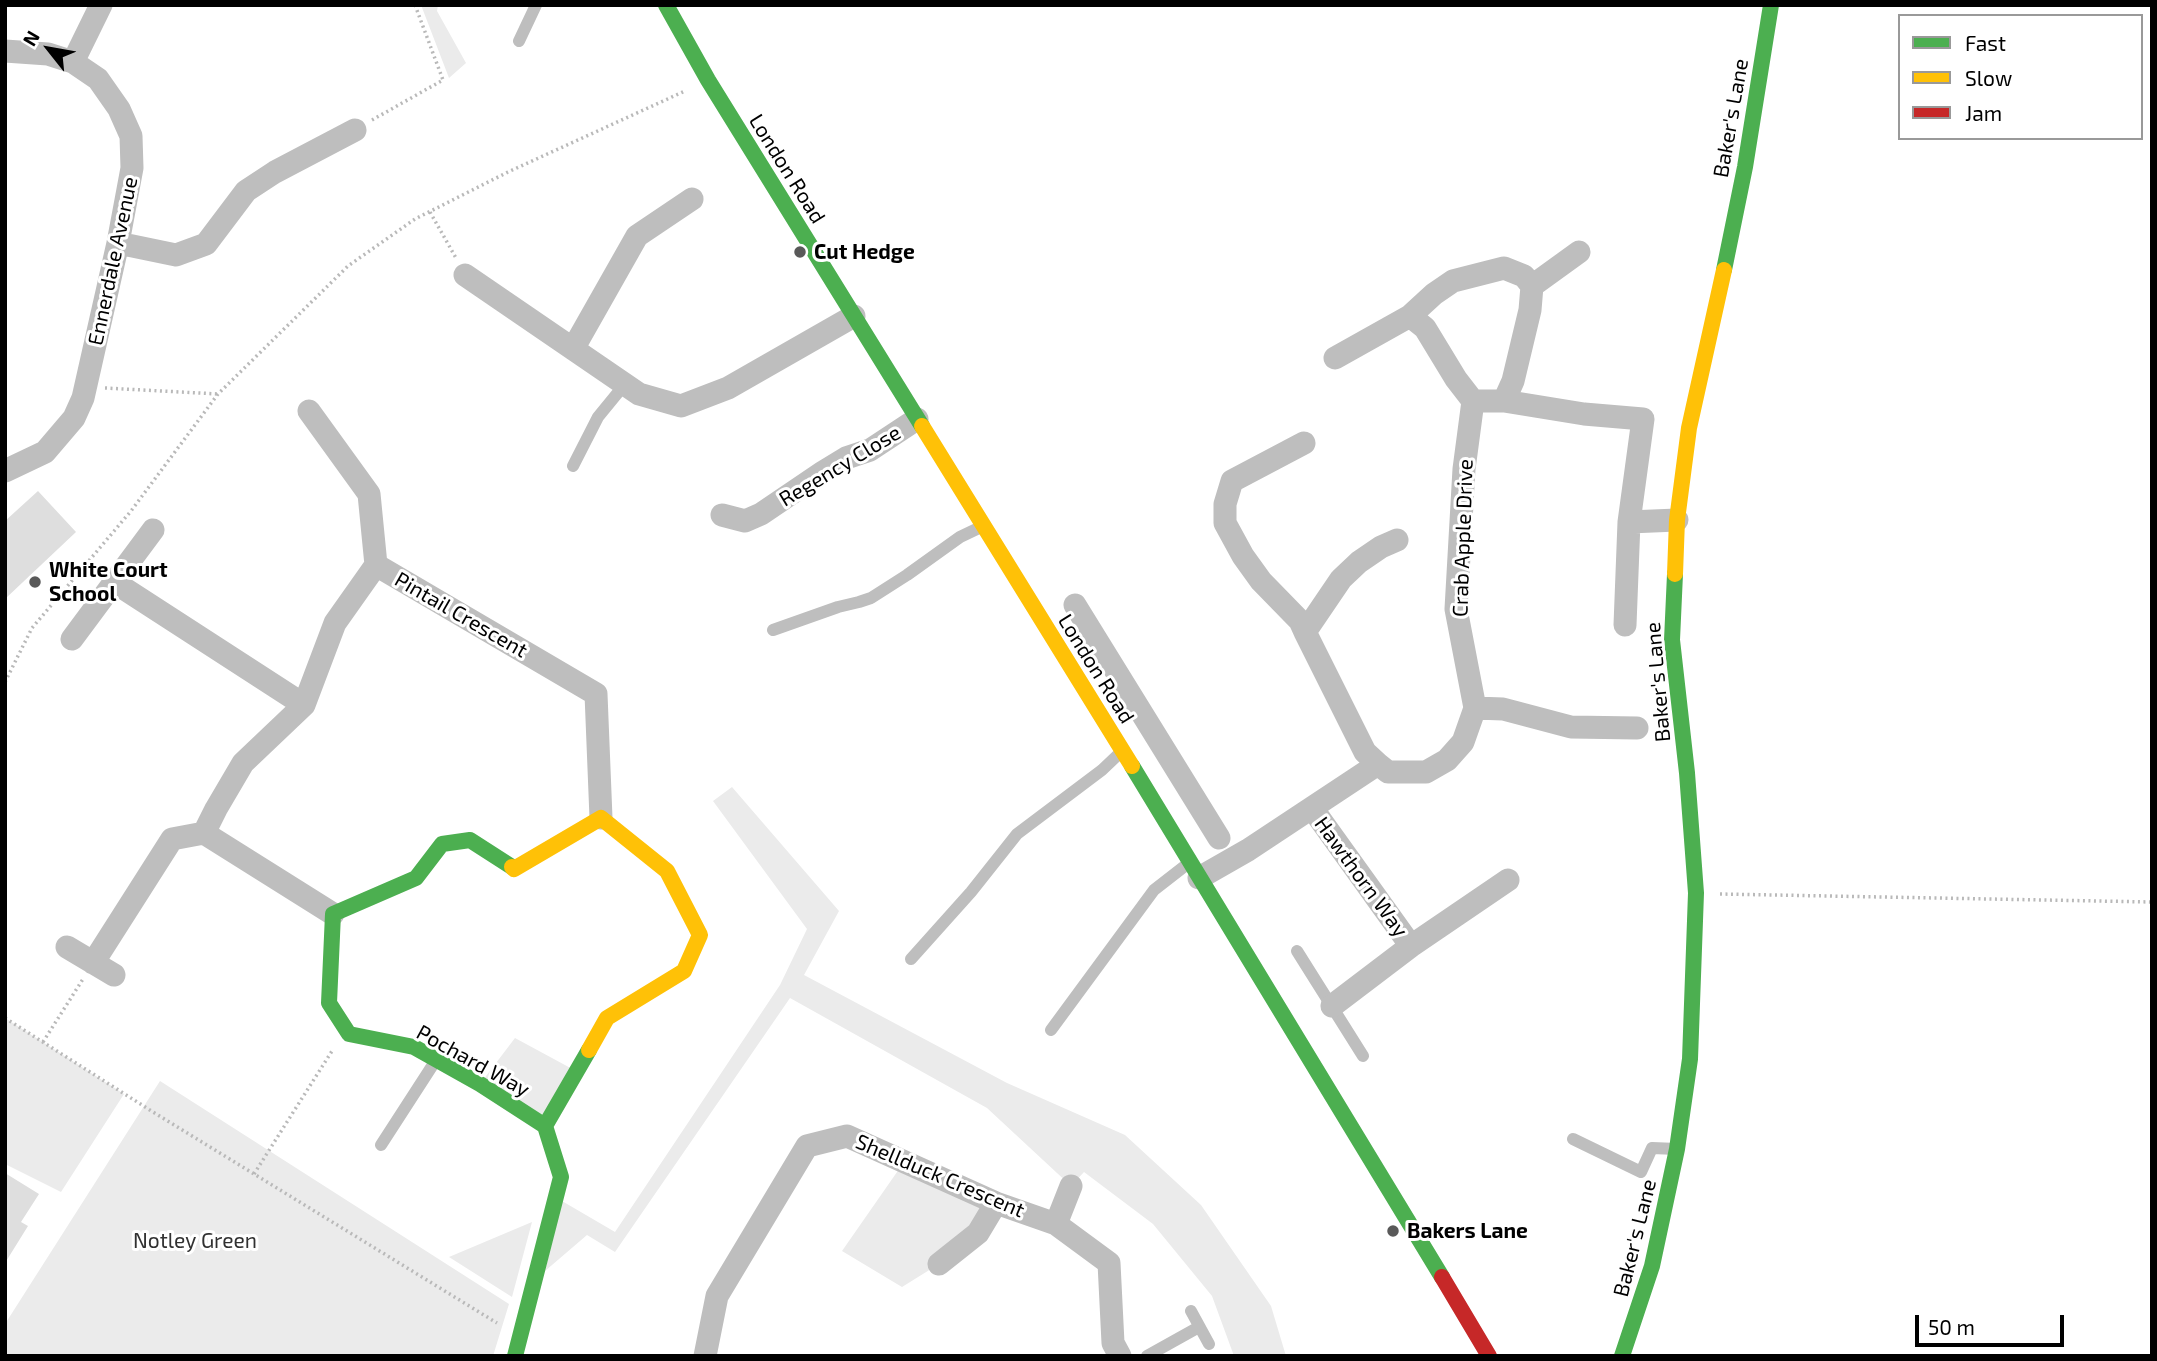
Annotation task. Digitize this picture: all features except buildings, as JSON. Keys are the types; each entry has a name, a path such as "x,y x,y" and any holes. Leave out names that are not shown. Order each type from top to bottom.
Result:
{"street":[{"path":"73,62 101,5"},
{"name":"London Road","path":"666,5 708,80 1195,870 1489,1356"},
{"name":"Baker's Lane","path":"1622,1356 1652,1266 1677,1149 1690,1059 1696,893 1687,773 1672,639 1677,520 1689,428 1740,194 1771,5"},
{"name":"Ennerdale Avenue","path":"5,51 48,54 73,62 98,79 119,109 131,136 132,168 86,387 74,418 45,452 5,471"},
{"path":"118,243 176,255 206,244 246,191 275,172 355,130"},
{"path":"573,349 637,236 692,199"},
{"path":"1532,286 1579,252"},
{"path":"1335,358 1410,316 1453,281 1504,268 1524,276 1532,286 1530,310 1516,369 1504,401"},
{"path":"465,275 639,394 681,406 728,388 854,316"},
{"path":"1410,316 1425,328 1456,379 1473,401 1504,401 1584,414 1643,419 1629,522 1625,625"},
{"name":"Crab Apple Drive","path":"1473,401 1464,469 1456,609 1475,708"},
{"path":"309,411 369,494 376,565"},
{"name":"Regency Close","path":"722,515 744,521 761,514 823,472 846,458 870,450 917,419"},
{"path":"1304,443 1232,481 1225,504 1225,523 1255,573 1300,621 1365,752 1378,764 1388,772 1426,772 1447,760 1463,741 1475,708 1503,709 1571,727 1637,728"},
{"path":"1629,522 1677,520"},
{"path":"72,639 153,530"},
{"path":"1305,632 1341,579 1359,562 1397,540"},
{"name":"Pintail Crescent","path":"204,833 243,763 304,705 335,623 376,565 596,694 601,818"},
{"path":"114,582 304,705"},
{"path":"1075,605 1219,838"},
{"path":"1125,756 1158,740"},
{"path":"1195,870 1248,850 1378,764"},
{"name":"Hawthorn Way","path":"1312,808 1411,946"},
{"path":"333,914 416,878 442,844 470,840 514,869 601,818 667,871 701,935 684,971 607,1018 545,1126 561,1177 521,1354"},
{"path":"93,963 172,839 204,833 333,914"},
{"name":"Hawthorn Way","path":"1332,1006 1411,946 1508,880"},
{"path":"333,914 329,1003 346,1029"},
{"path":"67,947 114,975"},
{"name":"Pochard Way","path":"346,1029 349,1034 414,1047 480,1084 545,1126"},
{"name":"Shellduck Crescent","path":"705,1356 718,1296 807,1146 846,1136 996,1203 1056,1223 1110,1263 1113,1343 1120,1356"},
{"path":"1056,1223 1071,1186"},
{"path":"939,1264 978,1233 996,1203"}],"lane":[{"path":"519,41 536,5"},
{"path":"573,466 598,417 625,384"},
{"path":"773,630 871,598 960,537 983,526"},
{"path":"911,959 971,892 1017,834 1125,756"},
{"path":"1051,1030 1154,890 1195,870"},
{"path":"1297,951 1363,1056"},
{"path":"382,1144 436,1059"},
{"path":"1573,1139 1641,1172 1653,1148 1677,1149"},
{"path":"1191,1311 1209,1344"},
{"path":"1147,1356 1199,1327"}],"path":[{"path":"355,130 443,80 415,5"},
{"path":"5,682 32,628 131,511 218,394 348,266 415,219 508,172 708,80"},
{"path":"430,212 465,275"},
{"path":"86,387 218,394"},
{"path":"1696,893 2152,902"},
{"path":"43,1042 93,963"},
{"path":"5,1018 507,1329"},
{"path":"254,1174 346,1029"}],"green space":[{"path":"421,5 438,5 437,11 466,63 449,78"},
{"path":"732,787 839,911 804,975 1007,1083 1125,1135 1201,1205 1271,1306 1286,1356 1234,1356 1212,1296 1153,1224 1084,1172 1071,1186 987,1108 790,998 615,1252 587,1235 545,1271 562,1201 615,1232 780,985 807,929 713,801"},
{"path":"5,1018 124,1094 61,1192 5,1164"},
{"path":"515,1038 576,1071 545,1126 480,1084"},
{"name":"Notley Green","path":"160,1081 509,1304 493,1356 5,1356 5,1324"},
{"path":"904,1162 996,1203 939,1264 902,1287 842,1251"},
{"path":"532,1222 512,1297 449,1257"}],"traffic: fast":[{"path":"666,5 708,80 922,426"},
{"path":"1724,270 1745,167 1771,5"},
{"path":"1622,1356 1652,1266 1677,1149 1690,1059 1696,893 1687,773 1672,640 1675,574"},
{"path":"1132,766 1442,1277"},
{"path":"512,867 470,840 442,844 416,878 333,914 329,1003 349,1034 414,1047 480,1084 545,1126 561,1177 515,1356"},
{"path":"545,1126 589,1050"}],"traffic: slow":[{"path":"1675,574 1677,520 1689,428 1724,270"},
{"path":"922,426 1132,766"},
{"path":"512,867 514,869 601,818 667,871 700,935 684,971 607,1018 589,1050"}],"traffic: jam":[{"path":"1442,1277 1489,1356"}],"place":[{"name":"Cut Hedge","path":"800,252"},
{"name":"White Court School","path":"35,582"},
{"name":"Bakers Lane","path":"1393,1231"}]}
